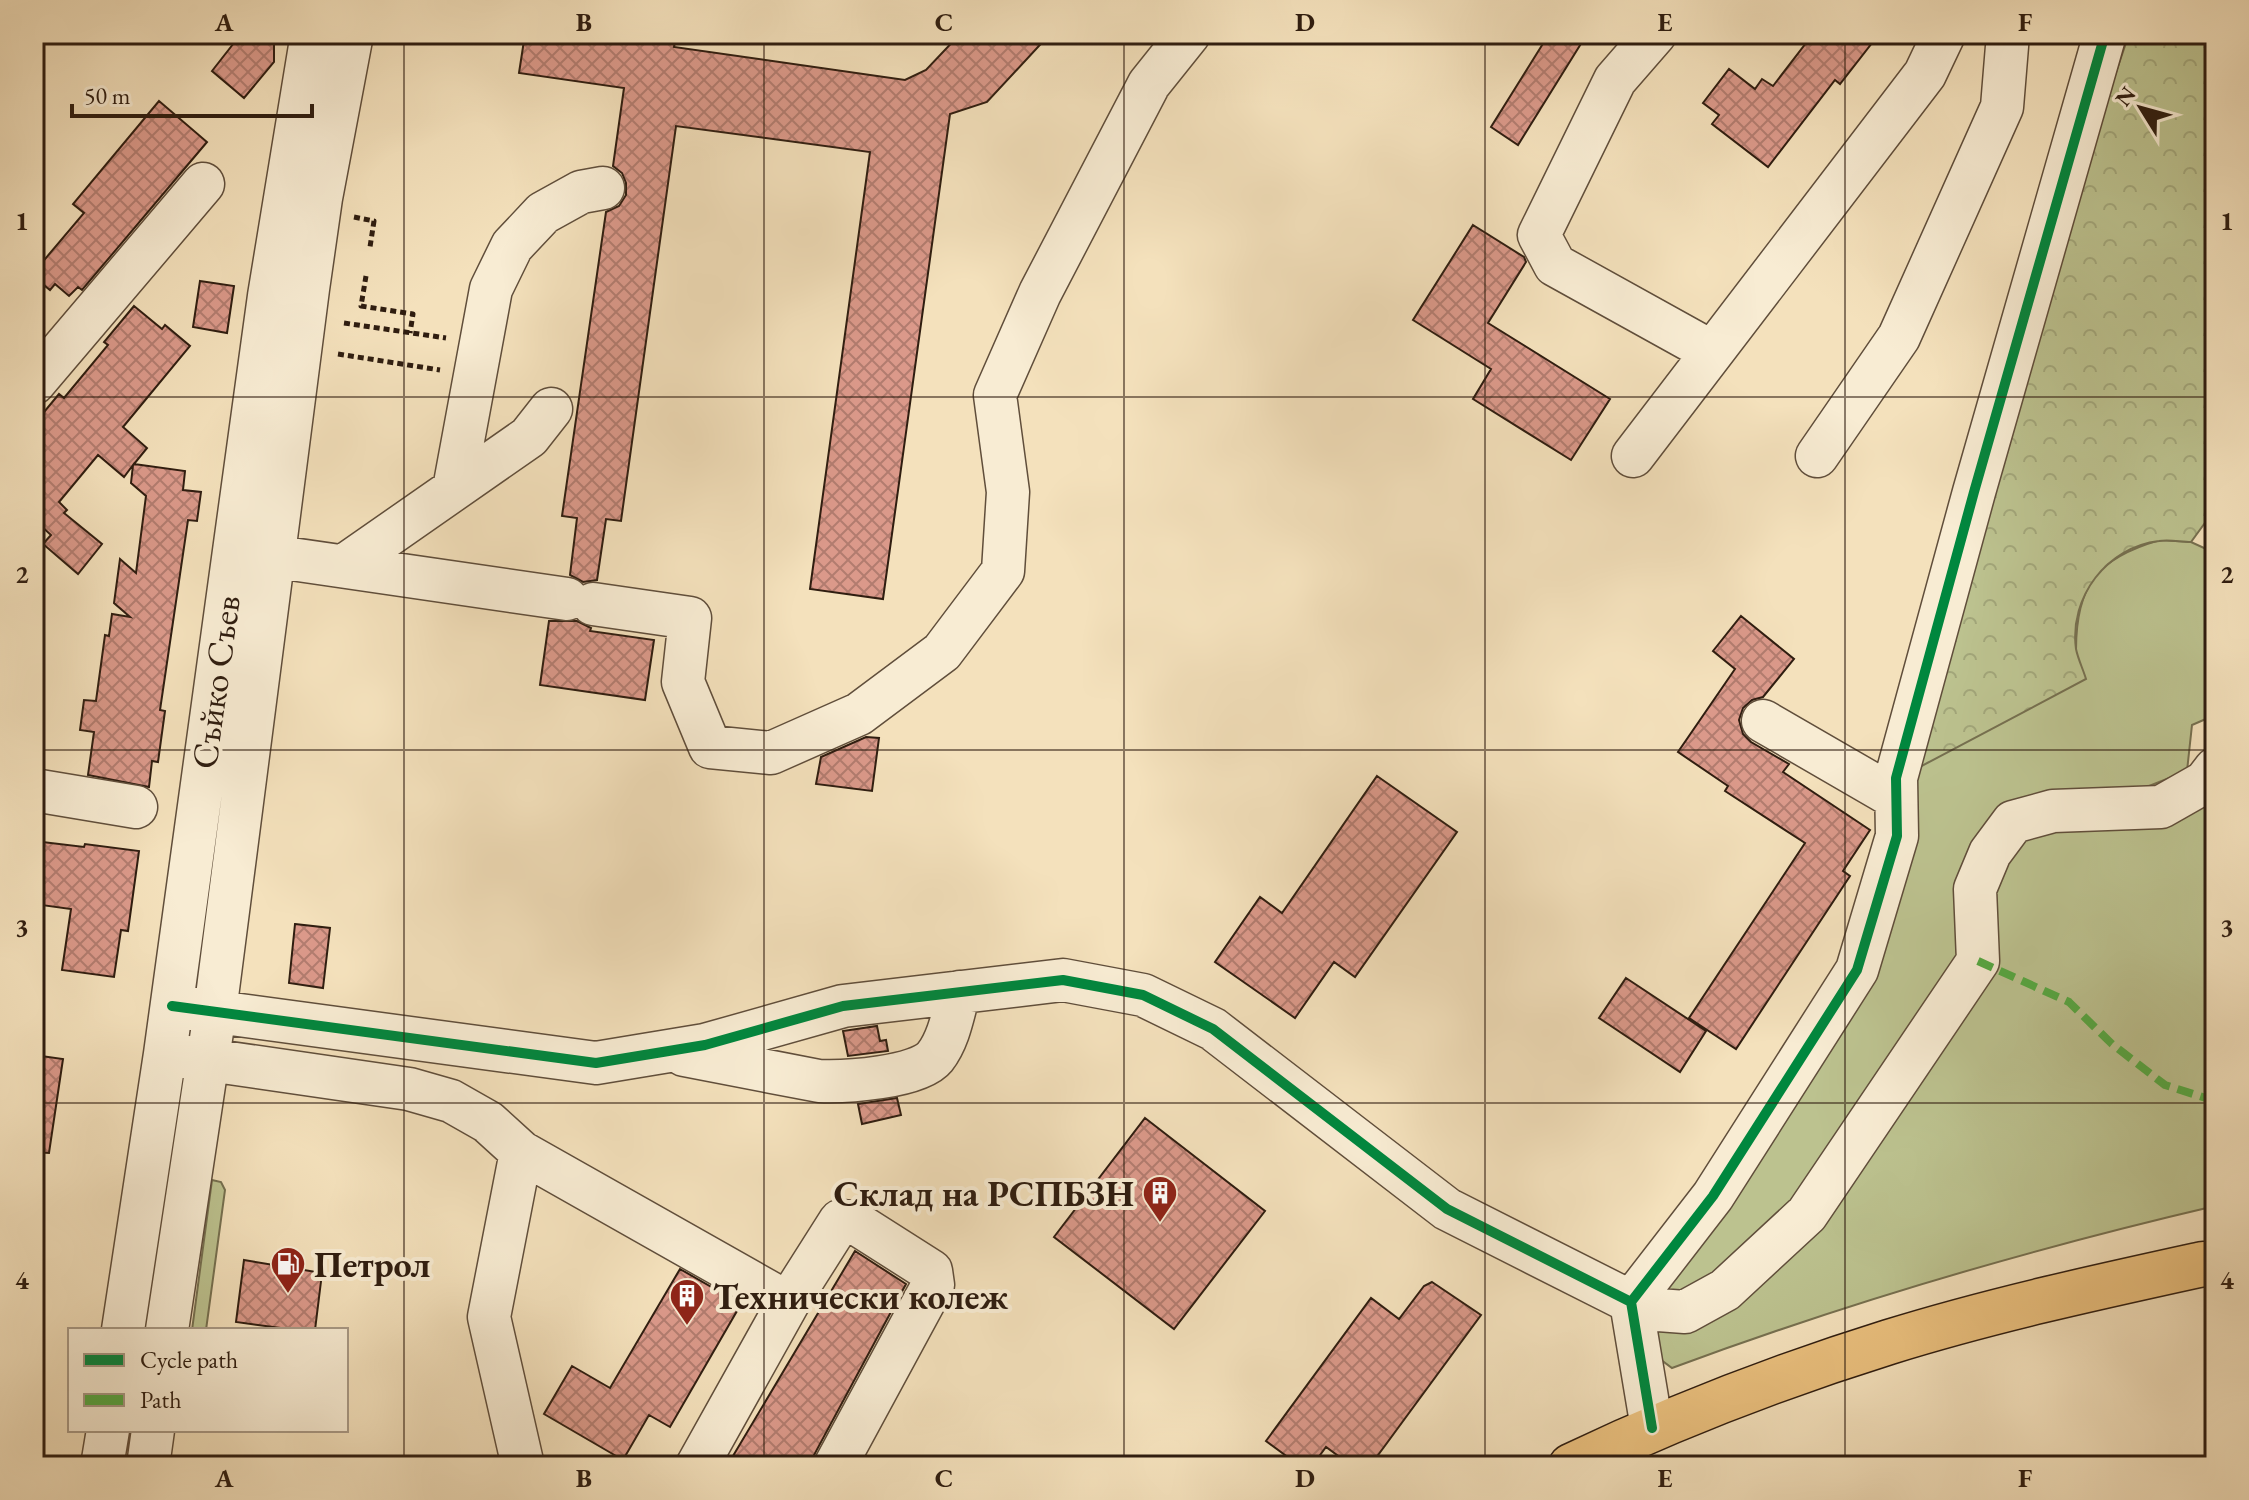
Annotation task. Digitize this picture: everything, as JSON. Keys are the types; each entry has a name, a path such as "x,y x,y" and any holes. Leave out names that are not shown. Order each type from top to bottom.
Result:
{"main road":[{"path":"1571,1466 1652,1428 1748,1390 1891,1341 2082,1291 2203,1264"}],"street":[{"name":"Съйко Съев","path":"167,1328 215,1012 286,180 312,34"},
{"name":"Съйко Съев","path":"123,1328 172,1006 252,553 352,34"},
{"path":"252,553 690,618 683,682 710,747 771,753 859,714 942,652 1003,571 1008,492 995,395 1040,293 1149,84 1189,34"},
{"path":"1655,34 1615,80 1539,235 1555,265 1712,352"},
{"path":"1633,456 1925,74 1944,34"},
{"path":"1817,456 1899,337 2002,107 2008,34"},
{"path":"1652,1428 1631,1302 1713,1196 1857,970 1897,836 1896,778 2105,34"},
{"path":"34,383 203,184"},
{"path":"454,489 491,289 512,246 543,213 581,192 603,188"},
{"path":"344,566 529,437 551,409"},
{"path":"1763,721 1896,798"},
{"path":"172,1006 596,1063 705,1045 843,1006 1063,980 1143,995 1213,1029 1447,1209 1631,1302 1658,1310 1685,1312 1725,1290 1807,1214 1978,961 1975,889 1990,853 2013,822 2053,811 2161,807 2205,782 2215,769"},
{"path":"34,790 136,807"},
{"path":"667,1052 819,1081 839,1082 910,1071 933,1060 950,1029 959,992"},
{"path":"165,1054 423,1093 451,1101 488,1122 521,1152 788,1303"},
{"path":"521,1152 489,1317 523,1466"},
{"path":"697,1466 788,1303 840,1221 854,1222 931,1271 933,1285 835,1466"},
{"path":"102,1466 108,1432"},
{"path":"148,1466 153,1432"}],"path":[{"path":"345,216 374,221 370,247"},
{"path":"366,276 361,306 413,314 410,333"},
{"path":"344,323 450,339"},
{"path":"338,354 445,371"}],"green space":[{"path":"2129,34 2215,34 2215,509 2191,542 2163,540 2140,545 2108,564 2095,578 2085,594 2075,630 2076,649 2086,679 1916,769 2103,111"},
{"path":"2160,540 2191,542 2215,553 2215,715 2192,725 2187,771 2139,790 1998,809 1960,952 1797,1206 1680,1300 1651,1292 1851,1009 1916,769 2076,650 2080,608 2094,577 2120,556"},
{"path":"2215,784 2215,1206 1941,1278 1672,1368 1660,1359 1650,1333 1660,1323 1692,1325 1991,961 1985,899 2017,838"},
{"path":"212,1180 221,1182 225,1190 206,1328 192,1328"}],"building":[{"path":"241,34 274,34 274,62 244,98 212,71"},
{"path":"525,34 677,34 674,47 905,80 926,70 960,34 1050,34 987,102 950,114 883,599 810,589 870,152 676,126 621,521 606,519 597,580 583,582 570,575 577,518 562,516 606,212 619,206 626,195 622,173 613,166 624,88 519,73"},
{"path":"1549,34 1587,34 1518,145 1491,127"},
{"path":"1813,34 1879,34 1840,84 1835,80 1768,167 1712,124 1719,115 1703,103 1729,69 1755,89 1762,79 1773,86"},
{"path":"159,101 207,142 82,290 78,287 69,296 55,284 50,290 34,277 34,272 84,213 73,204"},
{"path":"1473,225 1524,257 1526,262 1488,323 1610,399 1571,460 1473,399 1491,369 1413,320"},
{"path":"200,281 234,286 227,333 193,327"},
{"path":"134,306 162,329 165,325 190,346 123,427 147,448 134,464 185,471 183,490 201,492 197,521 188,520 160,710 165,711 158,762 152,761 149,787 88,775 94,732 80,730 84,700 96,701 105,635 109,636 112,614 130,617 114,603 120,559 136,573 146,496 131,483 133,465 124,477 98,455 59,502 67,510 64,513 102,544 78,574 43,544 51,535 40,525 34,532 34,424 59,394 64,398 108,345 104,342"},
{"path":"1741,616 1794,659 1763,697 1752,700 1743,708 1739,720 1743,734 1789,764 1783,772 1870,830 1843,871 1850,876 1736,1049 1689,1018 1805,843 1725,791 1728,786 1678,752 1735,669 1713,651"},
{"path":"549,621 577,621 591,628 590,631 654,640 645,700 540,685"},
{"path":"866,737 879,738 872,791 816,784 821,757"},
{"path":"1377,776 1457,832 1355,977 1334,962 1295,1018 1215,962 1260,897 1282,913"},
{"path":"34,841 139,851 128,931 121,930 114,977 62,970 71,909 34,904"},
{"path":"295,924 330,928 323,988 289,983"},
{"path":"1626,978 1706,1031 1680,1072 1599,1018"},
{"path":"877,1026 880,1041 886,1040 888,1051 848,1056 843,1031"},
{"path":"34,1055 63,1059 49,1153 34,1152"},
{"path":"897,1098 901,1115 862,1124 858,1104"},
{"name":"Склад на РСПБЗН","path":"1145,1118 1265,1211 1174,1329 1054,1237"},
{"path":"855,1251 906,1284 814,1455 811,1466 727,1466"},
{"path":"244,1260 322,1273 315,1328 281,1328 236,1322"},
{"name":"Технически колеж","path":"680,1269 741,1304 670,1427 649,1415 623,1460 544,1414 572,1366 610,1388"},
{"path":"1432,1282 1481,1315 1370,1466 1352,1466 1326,1447 1312,1466 1300,1466 1266,1441 1371,1298 1399,1319 1424,1286"}],"marked path":[{"path":"1978,961 2069,1002 2112,1044 2165,1085 2215,1101"}],"cycle path":[{"path":"1652,1428 1631,1302 1713,1196 1857,970 1897,836 1896,778 2105,34"},
{"path":"172,1006 596,1063 705,1045 843,1006 1063,980 1143,995 1213,1029 1447,1209 1631,1302"}],"place":[{"name":"Склад на РСПБЗН","path":"1160,1224"},
{"name":"Петрол","path":"288,1295"},
{"name":"Технически колеж","path":"687,1327"}]}
